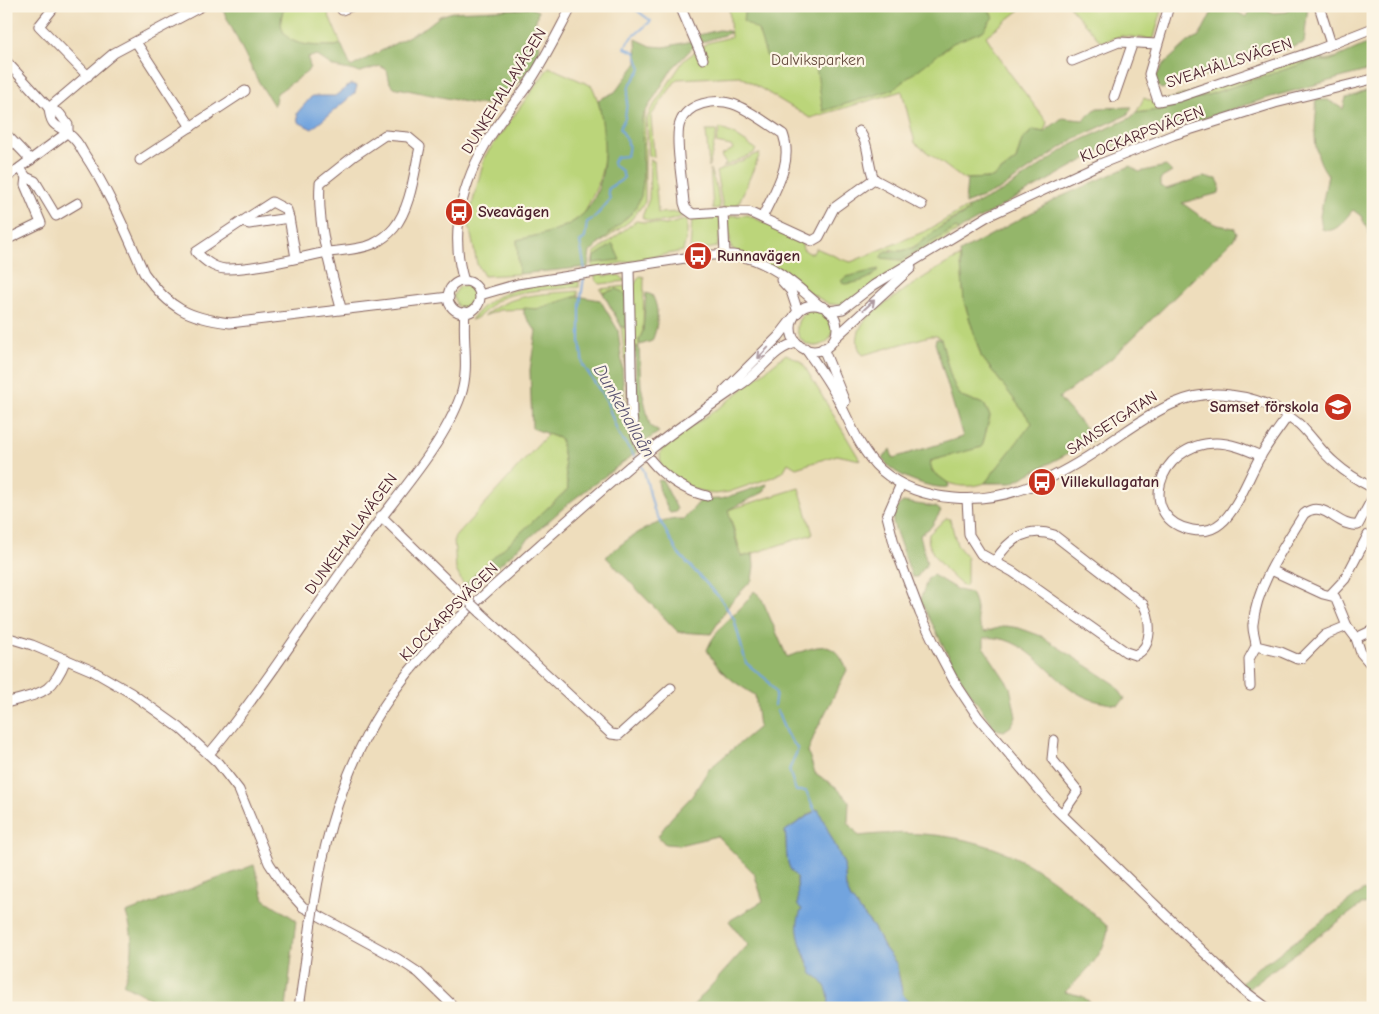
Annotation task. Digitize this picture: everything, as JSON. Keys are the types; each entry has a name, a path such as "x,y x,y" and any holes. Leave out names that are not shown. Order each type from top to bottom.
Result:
{"street":[{"path":"56,6 39,26 88,76"},
{"path":"49,108 114,53 136,42 183,10 202,6"},
{"path":"342,10 352,6"},
{"name":"DUNKEHALLAVÄGEN","path":"464,281 459,260 458,232 464,190 496,126 534,75 572,6"},
{"path":"680,6 703,60"},
{"name":"SVEAHÄLLSVÄGEN","path":"1169,6 1149,74 1158,101 1188,94 1373,28"},
{"path":"1319,6 1332,44"},
{"path":"136,42 191,127"},
{"path":"1072,61 1118,42 1157,44"},
{"path":"1114,97 1133,42"},
{"path":"6,61 49,108 56,111 66,120 68,132 98,176 144,273 155,287 178,309 202,320 230,323 341,308 449,297"},
{"name":"KLOCKARPSVÄGEN","path":"933,248 988,216 1100,164 1173,135 1275,104 1373,79"},
{"path":"140,160 245,91"},
{"path":"762,218 786,163 786,146 783,134 731,103 700,104 689,110 683,116 678,129 684,203 686,209 693,214 742,211 812,241 816,240 834,208 874,179"},
{"path":"859,131 865,138 868,162 874,179 922,205"},
{"path":"6,178 68,132"},
{"path":"6,134 31,160"},
{"path":"296,258 287,210 272,202 196,252 206,262 226,269 296,258 326,252 372,244 394,228 405,208 420,148 414,142 399,135 384,135 320,183 320,218 326,252 341,308"},
{"path":"20,168 26,177 35,181 56,216"},
{"path":"26,177 25,185 41,223"},
{"path":"10,238 78,203"},
{"path":"723,212 725,254"},
{"path":"242,222 249,224 290,218"},
{"path":"829,311 843,309 874,285 933,248"},
{"path":"716,400 744,382 787,345 823,348 933,248"},
{"path":"480,295 518,284 563,276 698,256 735,255 763,264 786,278 820,306 829,311 836,324 834,339"},
{"path":"735,255 782,280 791,290 796,314 792,331 837,398 860,442"},
{"path":"629,267 632,415 636,438 659,470 671,480 694,493 707,496"},
{"path":"464,281 474,285 480,295 476,308 465,312 454,308 449,297 452,287 464,281"},
{"path":"716,400 779,336 796,314 808,306 820,306"},
{"name":"DUNKEHALLAVÄGEN","path":"209,754 245,708 381,516 429,453 450,420 461,395 467,371 465,312"},
{"path":"823,348 860,442"},
{"name":"SAMSETGATAN","path":"860,442 880,469 901,484 927,494 967,499 1006,494 1042,482 1077,464 1151,414 1172,403 1193,396 1216,394 1241,396 1267,404 1288,416 1298,424 1335,464 1373,488"},
{"name":"KLOCKARPSVÄGEN","path":"299,1008 320,864 338,802 363,743 384,706 431,647 467,610 630,466 716,400"},
{"path":"1260,456 1237,446 1218,443 1197,446 1180,454 1169,464 1162,476 1160,496 1166,512 1174,522 1187,529 1202,531 1218,526 1230,512 1260,456 1288,416"},
{"path":"901,484 888,510 888,524 904,575 954,681 978,717 1039,790 1062,814 1243,990 1267,1008"},
{"path":"1358,525 1373,497"},
{"path":"967,499 969,536 977,550 1126,652 1135,655 1145,644 1149,635 1150,620 1143,604 1054,535 1038,532 1021,535 1004,547 995,562"},
{"path":"1250,686 1249,659 1256,646 1252,629 1255,608 1271,570 1300,520 1309,510 1325,510 1348,526 1358,525 1371,536 1345,579 1330,595"},
{"path":"381,516 465,598 611,734 619,735 627,729 671,688"},
{"path":"1271,570 1323,594 1330,595 1337,600 1348,626 1356,638 1361,654 1373,667"},
{"path":"1256,646 1281,652 1297,659 1302,658 1325,635 1348,626"},
{"path":"1356,638 1373,630"},
{"path":"6,637 66,659 120,686 180,728 209,754 239,790 268,863 284,886 303,907 398,958 419,973 456,1008"},
{"path":"6,703 41,693 51,686 66,659"},
{"path":"1054,740 1052,759 1078,792 1062,814"}],"green space":[{"path":"221,6 297,6 283,10 281,22 283,32 296,42 306,45 336,46 341,44 351,67 426,27 440,16 453,12 529,7 538,11 534,29 540,46 538,59 517,84 491,104 475,104 393,87 387,70 380,66 360,72 334,67 316,55 308,58 310,67 307,72 277,93 274,106 257,79"},
{"path":"297,6 325,6 341,44 336,46 305,45 288,38 283,32 281,22 283,10"},
{"name":"Dalviksparken","path":"729,6 1025,6 986,36 1009,72 1047,122 1044,132 1033,130 1022,140 1016,160 992,178 963,179 915,143 902,91 810,118 740,76 677,79 651,116 654,157 649,156 647,119 650,111 684,60 707,43 731,37"},
{"name":"Dalviksparken","path":"745,6 987,6 993,17 983,31 953,43 892,90 823,111 815,60 780,66 774,65 766,55 758,30 743,21"},
{"path":"1069,6 1152,6 1162,9 1154,38 1121,36 1101,42"},
{"path":"1291,6 1308,6 1304,43 1181,84 1161,89 1153,81 1163,65 1188,42 1199,37 1214,8 1232,9 1246,17 1253,8 1263,7 1273,13 1287,12"},
{"path":"719,30 729,31 730,33 699,43 695,36"},
{"path":"636,39 651,46 664,47 692,41 694,46 672,69 642,117 643,181 641,196 634,211 590,252 588,267 519,274 517,240 553,231 571,223 585,212 593,200 599,187 604,158 603,128 598,100 615,92 637,63"},
{"path":"1373,41 1373,69 1271,97 1100,151 959,230 956,228 901,260 880,258 885,251 901,251 913,248 939,228 969,211 967,208 1003,191 1071,145 1130,118 1136,113 1165,109 1311,61 1329,61"},
{"path":"1317,55 1324,60 1338,57 1329,61 1311,61 1165,109 1136,113 1144,98 1155,103"},
{"path":"549,67 592,86 601,114 605,143 604,158 597,186 584,213 570,224 553,231 517,240 519,274 484,276 477,264 468,220 485,156"},
{"path":"1373,89 1373,241 1361,216 1353,210 1336,228 1332,230 1322,229 1320,216 1328,175 1320,161 1315,131 1316,100 1328,100 1343,109 1346,98"},
{"path":"1132,107 1127,115 1074,139 999,190 965,204 967,179 992,178 1016,160 1022,140 1033,130 1044,132 1062,118 1083,120 1097,108"},
{"path":"645,113 645,202 630,221 595,247 608,235 643,181 642,117"},
{"path":"720,128 735,135 756,149 754,153 723,167 726,164 721,156 733,149 731,146 716,143"},
{"path":"706,131 717,131 709,167"},
{"path":"760,154 737,207 723,208 716,172"},
{"path":"650,160 654,161 658,213 682,212 683,216 656,222 642,217 649,199"},
{"path":"1130,166 1139,172 1166,166 1172,172 1160,179 1160,186 1166,189 1203,177 1217,179 1220,185 1219,193 1182,203 1203,218 1218,225 1234,228 1237,233 1233,240 1112,358 1059,398 1095,439 1012,483 985,483 1032,423 981,356 964,301 960,252 1058,198"},
{"path":"710,169 717,189 720,208 713,209"},
{"path":"964,209 969,209 969,211 947,222 909,249 897,251 890,249 893,259 901,260 956,228 959,230 842,305 829,304 731,248 728,222 730,216 748,215 801,240 803,249 809,253 813,253 816,248 851,262 928,230"},
{"path":"717,217 720,220 720,235 717,247 690,252 692,218"},
{"path":"687,219 687,234 683,251 601,267 603,276 619,275 626,281 600,284 596,281 592,265 594,253 636,221 666,225"},
{"path":"613,244 620,260 593,263 594,257"},
{"path":"961,257 964,301 981,356 1033,423 985,483 970,486 945,482 933,471 930,464 934,458 982,447 990,416 984,404 964,398 955,388 941,339 937,336 930,336 863,355 858,347 860,329 871,314 927,275"},
{"path":"879,269 872,276 864,280 844,284 841,281 846,277"},
{"path":"640,276 644,277 643,331 639,340 639,348 637,346 634,353 633,286"},
{"path":"579,281 579,287 530,291 511,295 498,300 478,317 471,320 480,309 502,294 528,287"},
{"path":"466,285 475,292 476,300 472,306 464,309 457,306 453,296 459,287"},
{"path":"627,286 629,421 621,326 625,328 617,289 603,293 600,289"},
{"path":"617,289 626,294 627,324 625,328 621,326 603,293"},
{"path":"578,291 578,296 537,309 500,310 484,316 494,308 516,299 541,294"},
{"path":"646,293 652,295 655,300 657,324 652,341 640,345 639,340 643,331"},
{"path":"577,296 600,300 618,330 625,419 637,452 570,502 471,590 464,586 468,581 568,489 561,439 532,428 530,370 536,331 524,314 524,308 537,309"},
{"path":"815,310 822,311 828,315 832,321 832,335 828,341 822,345 815,346 808,345 802,341 798,335 797,328 798,321 802,315 808,311"},
{"path":"936,339 941,339 952,380 959,394 966,399 984,404 990,416 982,447 930,461 932,471 948,483 949,487 923,484 903,476 894,471 883,459 890,449 893,458 963,437 935,343"},
{"path":"635,346 639,348 641,386 650,426 659,432 646,441 642,439 637,429"},
{"path":"786,354 802,362 860,460 837,455 796,468 788,463 783,472 770,478 729,492 715,494 693,489 661,468 660,454 664,445 723,405"},
{"path":"548,434 561,439 568,489 464,586 456,570 454,538"},
{"path":"658,481 663,481 677,509 676,512 670,513 660,492"},
{"path":"767,484 764,492 728,510 740,554 742,557 753,554 754,566 752,580 731,602 711,634 678,632 606,557 642,530 662,522 684,519 701,500 721,499"},
{"path":"799,488 813,534 742,557 728,510"},
{"path":"903,502 936,507 941,511 931,527 920,535 927,564 917,577 912,577 893,523 895,511"},
{"path":"946,518 950,519 957,545 967,557 967,584 964,587 952,577 934,556 929,541 929,534"},
{"path":"933,575 958,590 971,593 979,622 984,632 1006,626 1019,628 1041,636 1115,684 1125,699 1118,705 1085,697 1069,687 1024,649 1012,642 999,638 984,638 984,648 1010,687 1016,717 1011,726 1004,731 995,729 959,676 920,600 928,578"},
{"path":"754,591 761,597 787,657 815,647 829,648 842,659 847,670 815,733 808,752 815,773 836,787 849,801 848,822 859,836 903,833 926,834 971,841 1014,856 1053,880 1108,927 1099,955 1065,992 1082,996 1091,1003 1091,1008 912,1006 903,995 896,963 884,947 874,928 851,899 846,888 844,864 817,809 785,831 788,862 797,877 798,906 803,909 798,924 800,941 812,972 826,985 829,996 828,1008 691,1008 748,945 729,921 763,901 754,873 717,836 679,845 665,844 658,836 671,818 692,796 709,769 759,727 755,695 722,671 707,650 716,633 749,599"},
{"path":"254,865 264,899 296,920 286,1008 155,1008 158,1003 123,984 132,949 131,932 126,913"},
{"path":"1364,890 1373,896 1373,904 1361,905 1247,989 1241,983 1258,967"}],"water":[{"path":"351,84 357,86 355,93 312,129 298,122 297,113 312,96 335,96"},
{"path":"818,809 844,864 846,888 851,899 874,928 884,947 896,963 903,995 916,1008 828,1008 828,992 824,984 812,974 798,934 799,917 802,909 798,906 797,877 788,862 785,831"}],"waterway":[{"name":"Dunkehallaån","path":"585,270 580,242 585,238 587,222 594,218 610,200 608,190 624,177 621,170 614,166 613,162 617,157 626,156 628,152 628,142 620,128 625,118 629,86 641,69 635,52 625,48 628,41 651,21 631,6"},
{"name":"Dunkehallaån","path":"584,277 580,305 580,342 583,365 606,400 618,433 635,457"},
{"name":"Dunkehallaån","path":"640,463 644,471 654,510 678,553 720,598 734,619 746,663 766,679 776,693 774,706"},
{"name":"Dunkehallaån","path":"777,711 786,733 798,749 789,770 796,791 806,791 815,811"}],"place":[{"name":"Sveavägen","path":"459,212"},
{"name":"Runnavägen","path":"698,256"},
{"name":"Samset förskola","path":"1338,407"},
{"name":"Villekullagatan","path":"1042,482"}]}
